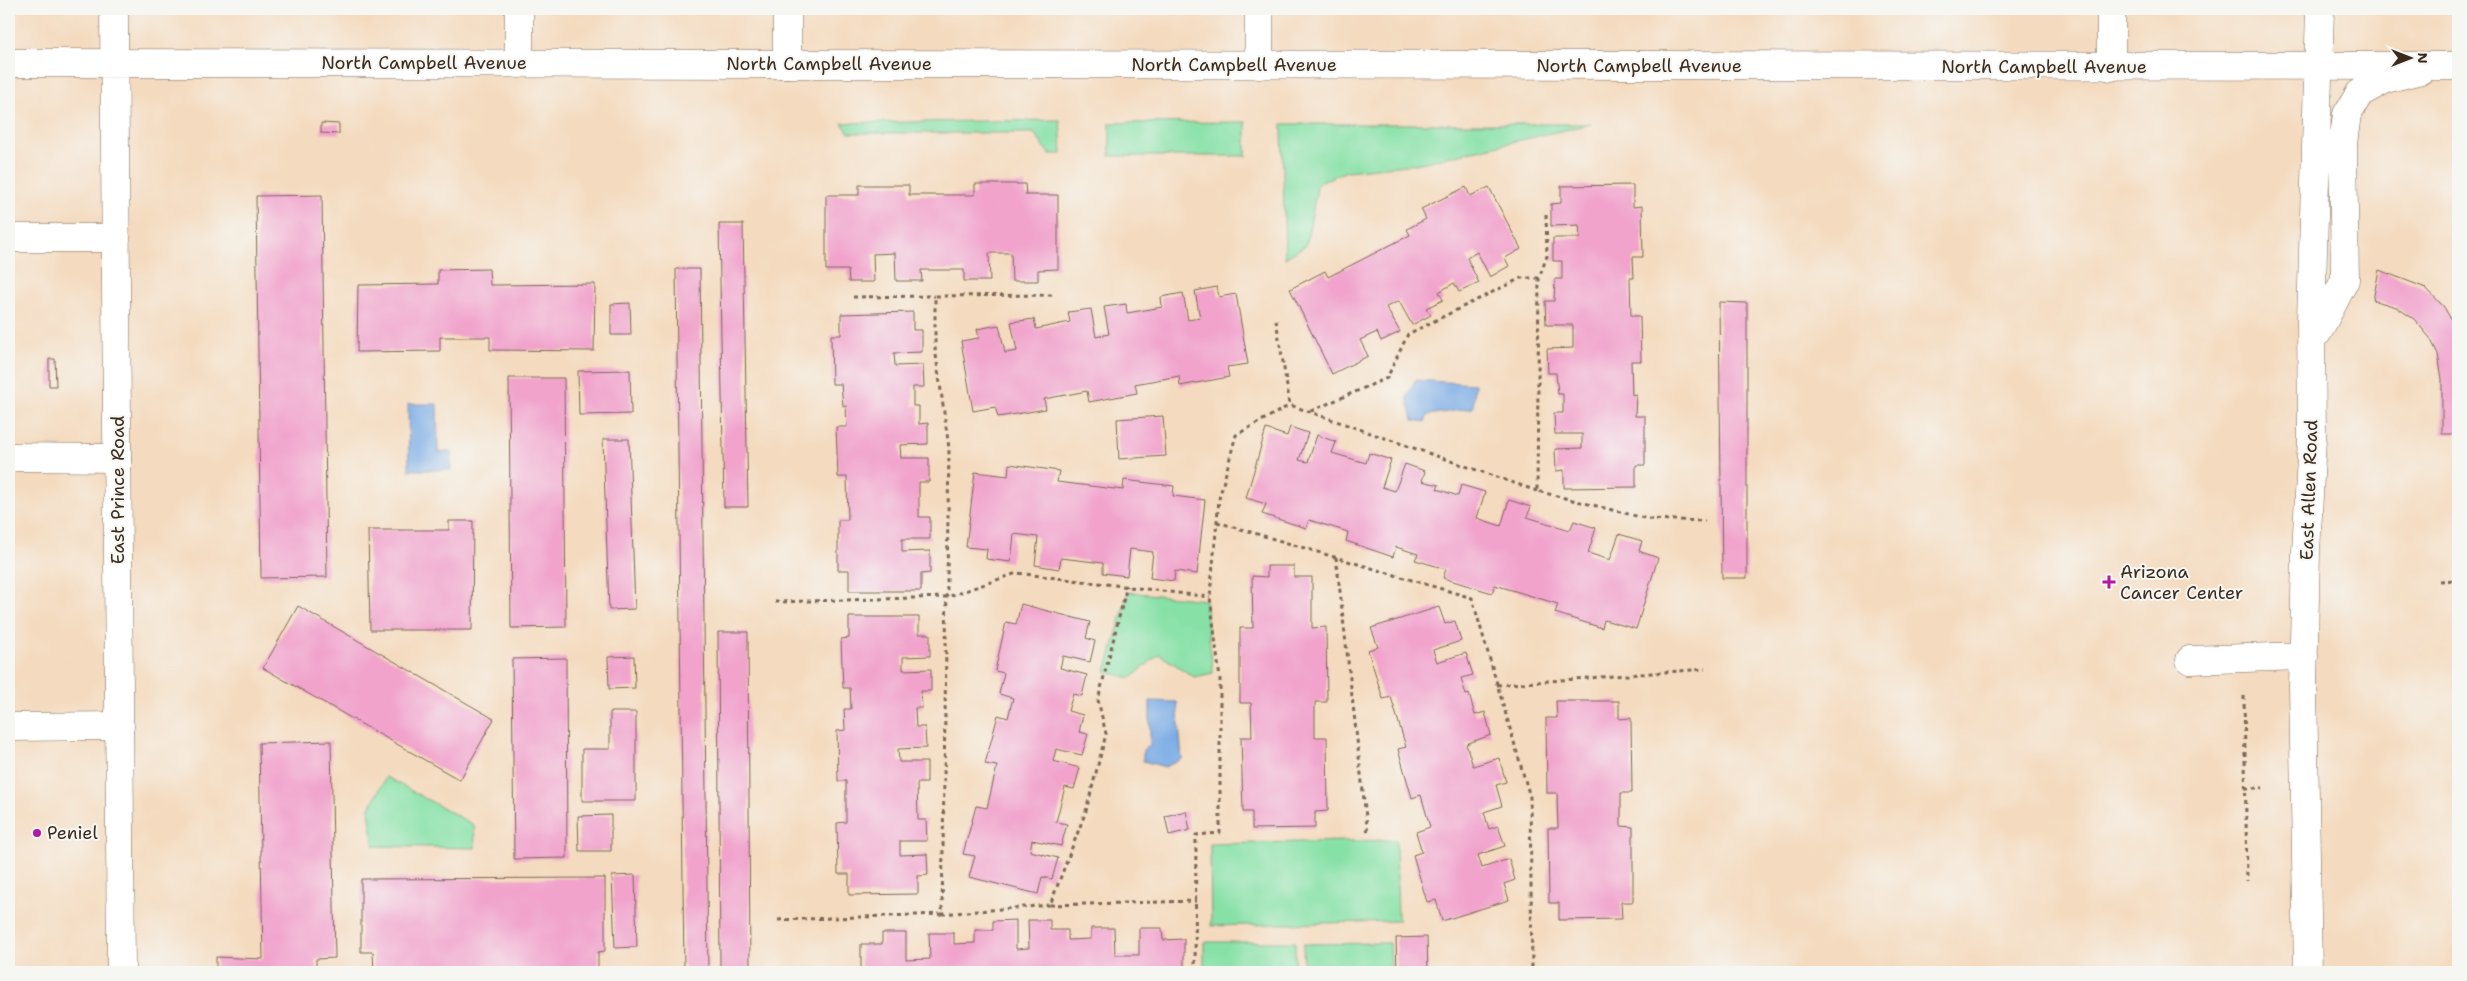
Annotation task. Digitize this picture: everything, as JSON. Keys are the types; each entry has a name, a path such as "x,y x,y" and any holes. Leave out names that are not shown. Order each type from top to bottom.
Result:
{"main road":[{"name":"East Prince Road","path":"114,9 121,972"},
{"path":"519,9 519,64"},
{"path":"787,9 787,64"},
{"path":"1259,9 1260,65"},
{"path":"2112,9 2112,67"},
{"name":"East Allen Road","path":"2308,972 2304,656 2312,438 2311,311 2320,9"},
{"name":"North Campbell Avenue","path":"9,63 2445,67"},
{"path":"2318,332 2345,280 2343,144 2347,114 2360,93 2386,79 2445,67"},
{"path":"9,238 116,238"},
{"path":"9,457 117,458"},
{"path":"2190,660 2304,656"},
{"path":"9,727 120,726"}],"path":[{"path":"1537,492 1539,278 1547,256 1546,215"},
{"path":"1310,411 1387,378 1408,334 1522,278 1539,278"},
{"path":"853,297 1055,295"},
{"path":"935,296 935,348 950,448 942,914"},
{"path":"1276,320 1290,405"},
{"path":"1195,972 1196,835 1220,834 1220,679 1210,597 1219,499 1236,435 1290,405 1537,492 1648,519 1705,520"},
{"path":"1217,522 1472,598 1530,797 1532,972"},
{"path":"1336,557 1368,835"},
{"path":"775,602 947,597 1017,573 1210,597"},
{"path":"2440,581 2458,580"},
{"path":"1050,905 1086,812 1106,734 1098,700 1127,586"},
{"path":"1497,685 1705,669"},
{"path":"2244,696 2247,881"},
{"path":"2246,788 2264,788"},
{"path":"778,920 942,914 1050,905 1196,901"}],"green space":[{"path":"1060,120 1062,154 1049,154 1034,133 849,133 842,123"},
{"path":"1246,122 1246,156 1110,156 1110,123"},
{"path":"1282,124 1591,124 1416,164 1347,171 1318,183 1306,245 1285,258"},
{"path":"1128,592 1205,600 1213,673 1194,677 1159,654 1131,678 1106,672"},
{"path":"386,777 474,825 475,848 374,846 369,809"},
{"path":"1396,840 1398,921 1211,926 1210,844"},
{"path":"1204,942 1295,942 1295,972 1204,972"},
{"path":"1390,943 1391,972 1304,972 1303,944"}],"water":[{"path":"1415,380 1475,384 1473,408 1428,415 1425,422 1413,420 1407,398"},
{"path":"408,404 437,404 438,452 451,452 451,470 409,470"},
{"path":"1150,701 1177,702 1182,759 1165,767 1143,761 1143,750 1150,745"}],"building":[{"path":"321,123 339,124 339,134 321,133"},
{"path":"975,184 1025,184 1026,195 1058,195 1058,269 1038,270 1038,281 1012,281 1011,253 989,253 990,281 964,281 964,270 921,270 922,281 896,281 895,253 873,254 874,282 849,282 848,270 826,270 826,195 859,195 859,185 909,185 909,195 975,195"},
{"path":"1633,185 1633,207 1642,206 1643,257 1633,257 1634,278 1630,278 1631,316 1640,316 1641,361 1631,361 1632,395 1636,394 1635,416 1645,416 1645,465 1636,465 1636,487 1564,488 1564,470 1556,471 1555,449 1582,448 1582,434 1555,434 1554,413 1563,413 1563,394 1558,394 1556,373 1548,373 1547,349 1573,348 1573,325 1546,325 1545,301 1554,301 1555,279 1562,279 1562,261 1553,261 1553,238 1580,238 1579,225 1551,226 1551,204 1561,203 1561,186"},
{"path":"1466,187 1470,196 1489,187 1521,249 1505,258 1509,266 1490,277 1477,252 1467,258 1479,283 1459,292 1454,283 1439,292 1443,300 1426,308 1431,315 1412,325 1399,301 1386,307 1400,332 1381,341 1377,332 1360,340 1368,356 1332,374 1290,289 1325,271 1328,277 1410,235 1407,229 1426,219 1421,209"},
{"path":"322,195 327,577 261,578 256,196"},
{"path":"719,224 743,224 748,507 724,507"},
{"path":"489,269 490,285 595,284 594,351 490,350 490,337 440,337 440,351 357,352 358,285 438,284 438,270"},
{"path":"676,269 700,269 708,972 684,972"},
{"path":"2379,270 2426,288 2444,307 2458,332 2458,434 2442,434 2442,379 2438,354 2430,338 2414,319 2396,307 2373,300"},
{"path":"1217,287 1219,297 1236,294 1248,364 1227,367 1229,377 1180,386 1179,376 1135,384 1137,393 1089,402 1087,391 1044,399 1046,409 998,417 995,407 973,411 961,341 979,338 977,329 999,325 1005,353 1017,351 1011,322 1034,319 1036,329 1070,322 1068,312 1091,309 1096,337 1109,334 1104,307 1126,304 1127,313 1162,307 1161,297 1183,293 1188,320 1200,318 1195,291"},
{"path":"1719,302 1747,303 1747,578 1722,578"},
{"path":"630,303 631,335 611,335 611,304"},
{"path":"913,312 913,330 922,330 922,352 894,353 895,366 923,365 924,387 913,387 913,406 919,406 919,424 928,423 928,444 900,445 901,458 929,458 929,482 919,482 919,517 930,517 930,539 902,539 902,552 930,551 930,573 921,574 921,591 849,591 849,570 838,570 838,520 848,520 847,477 838,477 836,427 847,427 846,406 843,406 841,384 832,384 831,335 841,335 841,314"},
{"path":"49,359 55,359 56,386 49,386"},
{"path":"630,370 631,414 579,415 578,371"},
{"path":"509,378 564,378 566,627 511,628"},
{"path":"1163,416 1166,456 1119,459 1117,419"},
{"path":"1290,427 1308,433 1299,460 1308,462 1317,435 1336,442 1332,453 1366,463 1369,453 1391,460 1382,487 1395,491 1405,464 1425,471 1422,481 1439,485 1437,489 1458,496 1461,485 1485,492 1477,518 1501,526 1509,500 1531,507 1527,517 1570,530 1574,521 1596,528 1588,553 1610,560 1619,534 1642,541 1639,551 1658,558 1636,629 1604,620 1602,628 1555,613 1558,604 1495,585 1492,593 1443,578 1446,569 1415,560 1418,554 1396,547 1393,557 1346,541 1348,532 1309,520 1306,528 1262,514 1266,504 1246,498 1266,429 1287,436"},
{"path":"603,439 629,439 635,609 609,610"},
{"path":"1009,464 1059,471 1057,482 1123,490 1124,480 1174,486 1173,496 1205,500 1197,574 1175,571 1174,581 1150,578 1153,552 1130,549 1127,576 1103,573 1103,563 1061,558 1059,569 1035,565 1038,537 1014,534 1011,562 986,559 987,549 966,547 975,472 1008,476"},
{"path":"449,521 473,521 472,630 370,630 368,530 449,530"},
{"path":"1267,566 1294,566 1294,577 1312,577 1312,628 1326,627 1327,702 1315,702 1315,737 1327,737 1328,811 1315,812 1315,828 1252,829 1252,812 1243,812 1241,737 1252,737 1251,703 1240,703 1240,628 1253,628 1252,576 1267,577"},
{"path":"1021,604 1090,622 1086,638 1095,641 1090,662 1063,656 1060,668 1087,675 1082,696 1073,694 1068,711 1083,715 1079,732 1088,734 1082,755 1056,749 1053,761 1080,768 1074,789 1065,787 1056,822 1067,824 1061,846 1032,840 1030,851 1058,858 1052,879 1042,877 1038,894 969,877 975,856 963,854 976,806 987,808 997,766 985,764 998,715 1008,718 1013,698 999,694 1004,673 995,671 1006,622 1016,624"},
{"path":"298,606 494,719 460,780 263,668"},
{"path":"1439,607 1445,624 1455,621 1461,641 1433,650 1437,662 1466,653 1473,675 1461,678 1466,695 1469,694 1475,715 1485,712 1491,735 1466,744 1473,766 1499,758 1506,782 1496,785 1502,806 1484,812 1489,829 1498,826 1505,846 1478,855 1482,868 1509,859 1515,880 1504,884 1509,900 1442,921 1436,900 1427,902 1413,855 1422,852 1416,832 1430,827 1421,795 1412,798 1398,749 1406,747 1391,697 1383,699 1368,650 1378,647 1371,628"},
{"path":"849,617 919,617 919,634 930,634 930,656 903,657 903,670 931,669 931,691 921,691 922,708 915,708 916,727 925,727 926,748 898,749 899,762 927,762 927,783 917,783 918,820 926,820 927,841 900,841 900,855 927,854 928,875 918,876 918,894 849,895 849,874 838,874 837,823 846,822 846,781 838,781 837,731 845,730 844,709 851,709 850,688 843,688 841,639 849,638"},
{"path":"718,632 748,632 750,972 720,972"},
{"path":"634,656 635,688 609,689 608,657"},
{"path":"566,658 567,858 514,859 512,659"},
{"path":"1556,701 1619,701 1619,719 1631,718 1632,793 1621,793 1621,826 1633,827 1633,902 1621,902 1622,919 1559,920 1559,903 1549,903 1548,828 1558,828 1557,793 1547,793 1546,718 1557,718"},
{"path":"610,712 636,712 636,801 582,801 582,749 610,749"},
{"path":"331,741 335,958 316,959 316,972 216,972 216,957 263,959 259,743"},
{"path":"1186,811 1190,830 1169,835 1165,816"},
{"path":"611,815 611,851 579,851 578,816"},
{"path":"635,875 637,947 615,948 612,876"},
{"path":"605,878 605,951 598,952 598,972 374,972 373,952 361,952 361,879"},
{"path":"1016,920 1016,949 1029,948 1028,920 1050,920 1050,930 1068,930 1068,940 1091,939 1091,928 1114,928 1115,955 1139,955 1139,928 1162,928 1163,940 1184,939 1184,972 861,972 861,944 882,944 882,933 906,933 906,960 930,959 929,933 954,933 954,944 975,943 975,930 993,930 993,921"},
{"path":"1427,937 1428,972 1397,972 1396,938"}],"place":[{"name":"Arizona Cancer Center","path":"2109,582"},
{"name":"Peniel","path":"37,833"}]}
